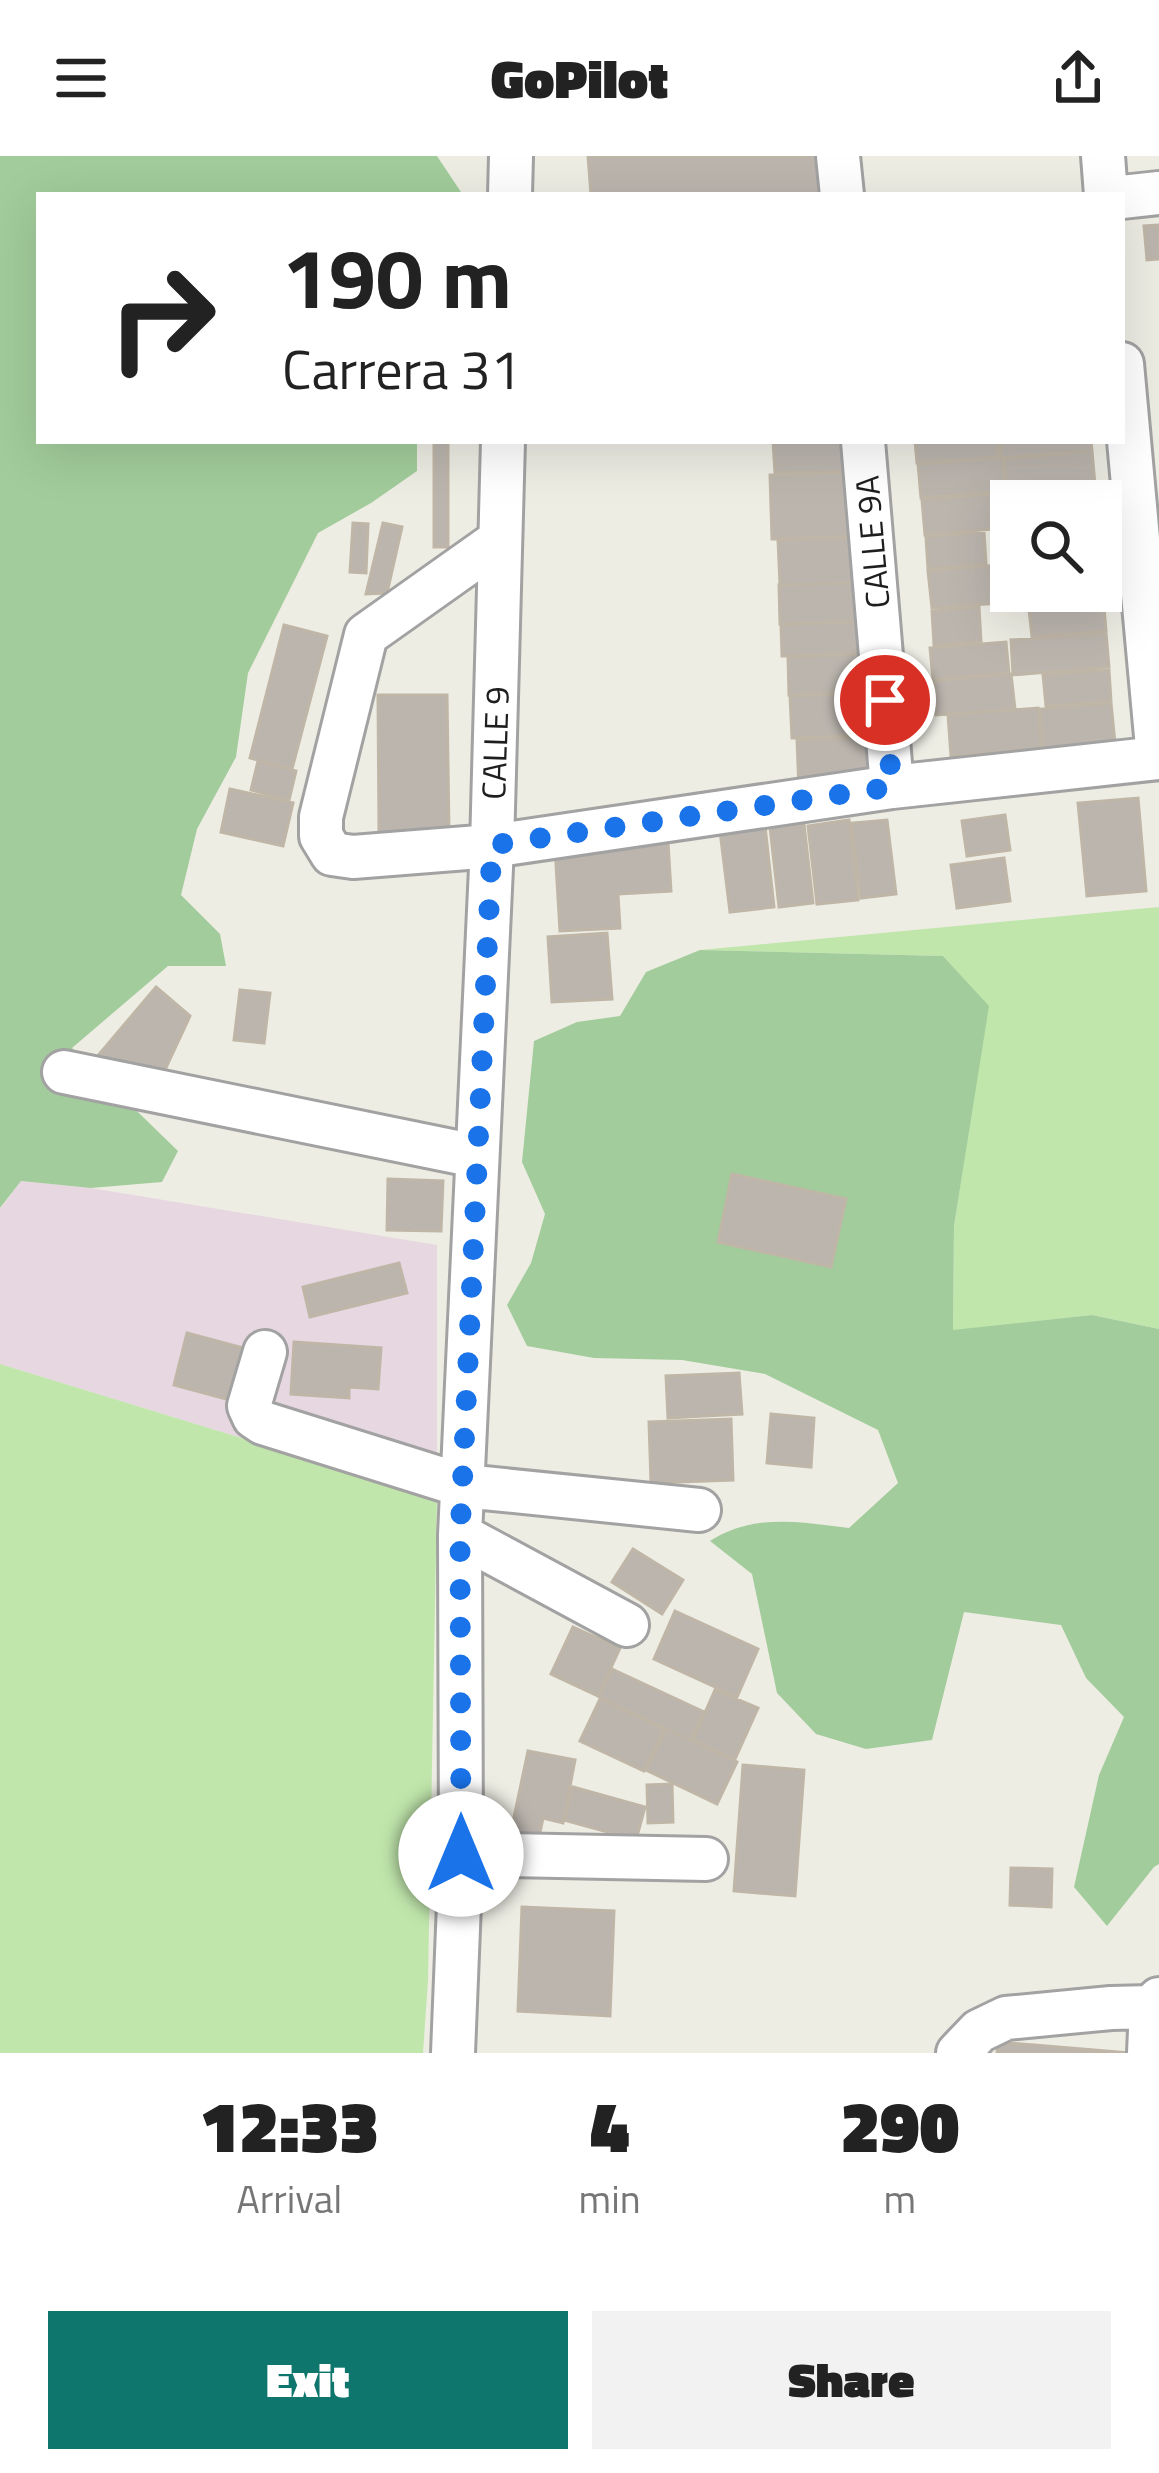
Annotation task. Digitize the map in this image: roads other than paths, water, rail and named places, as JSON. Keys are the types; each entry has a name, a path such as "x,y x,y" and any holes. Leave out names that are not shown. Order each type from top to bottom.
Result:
{"street":[{"path":"510,192 511,156"},
{"path":"838,156 842,192"},
{"path":"1103,156 1106,192"},
{"path":"1125,197 1159,194"},
{"path":"500,540 366,635 321,818 321,836 332,854 353,857 492,845 892,787 1159,758 1125,396"},
{"path":"453,2053 461,1854 460,1535 492,845 503,444"},
{"name":"CALLE 9A","path":"863,444 892,787"},
{"path":"64,1072 476,1156"},
{"path":"265,1352 249,1406 263,1423 464,1486 698,1510"},
{"path":"460,1535 627,1625"},
{"path":"461,1854 706,1859"},
{"path":"958,2053 980,2031 1006,2018 1155,2003 1149,2053"}]}
